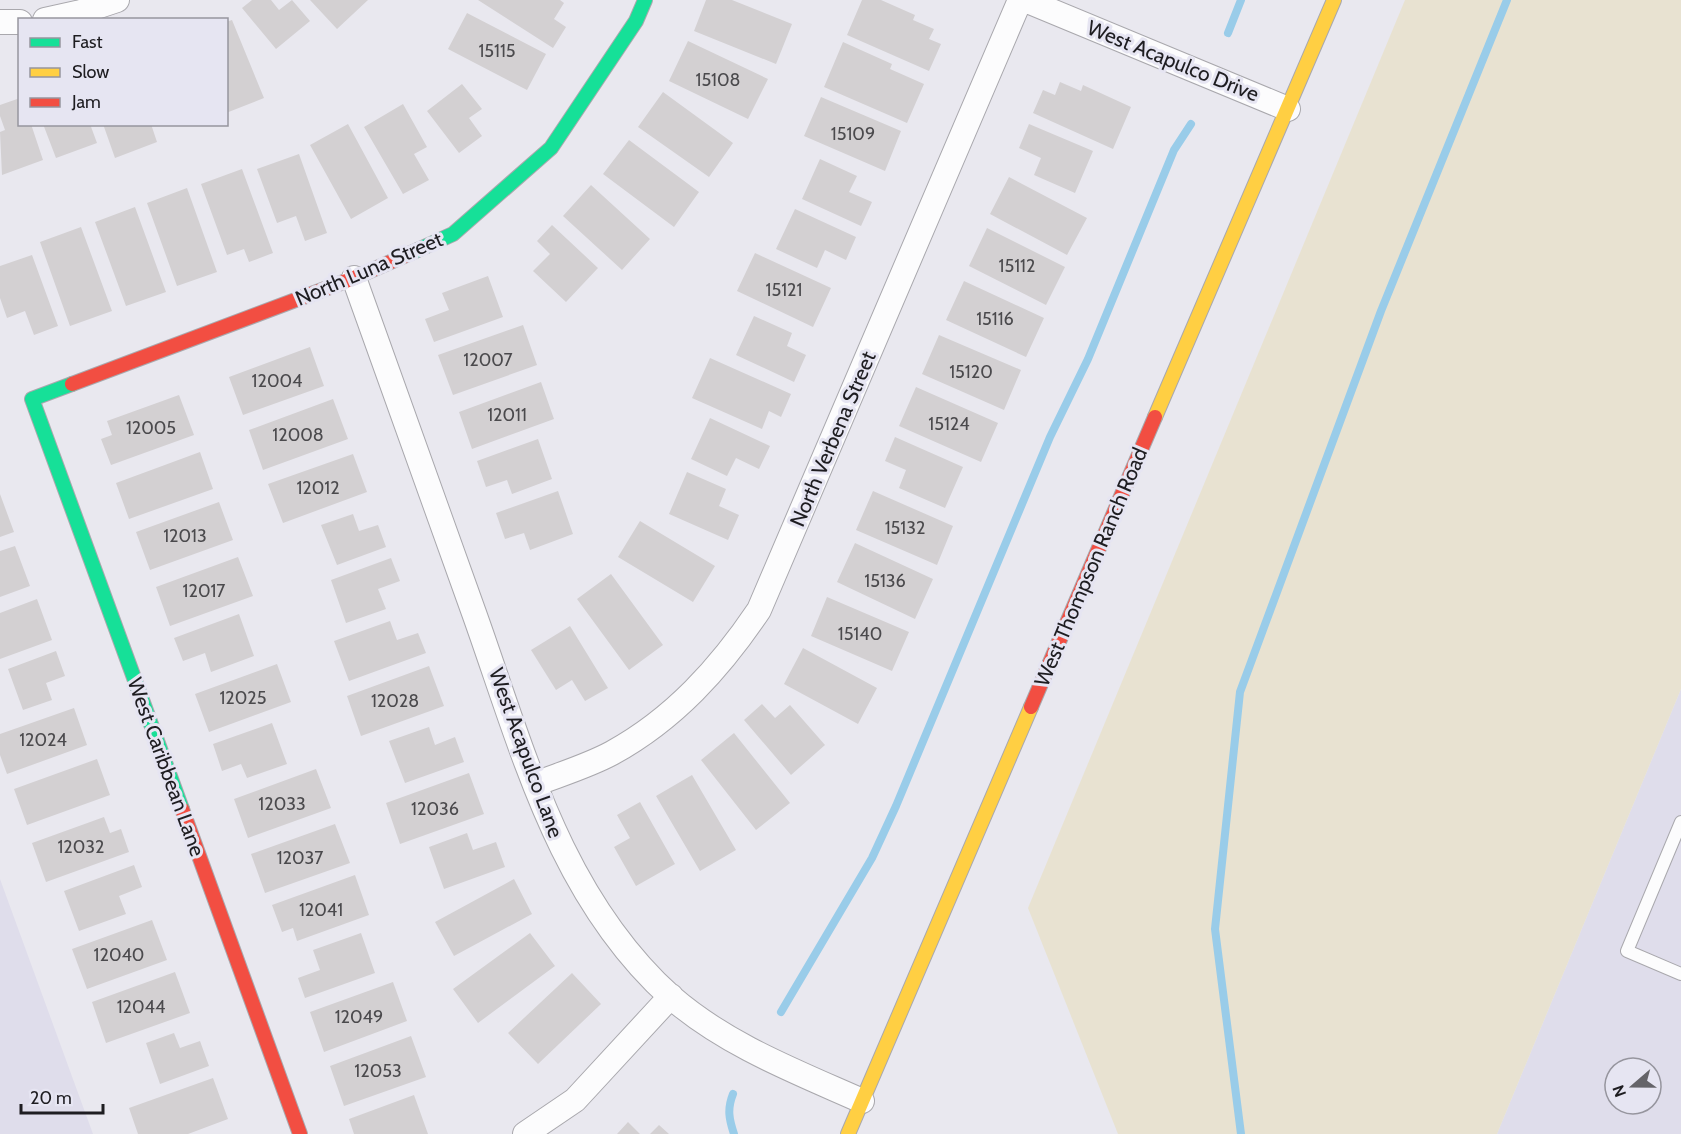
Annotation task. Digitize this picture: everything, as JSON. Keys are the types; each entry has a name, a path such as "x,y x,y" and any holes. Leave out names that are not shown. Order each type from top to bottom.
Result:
{"street":[{"path":"54,18 117,0"},
{"name":"North Luna Street","path":"32,399 354,278 453,234 551,148 636,21 645,0"},
{"name":"North Verbena Street","path":"535,784 612,753 659,722 686,700 718,666 759,610 1020,0"},
{"name":"West Acapulco Drive","path":"1025,0 1288,109"},
{"name":"West Thompson Ranch Road","path":"848,1134 1334,0"},
{"path":"0,22 18,22"},
{"name":"West Acapulco Lane","path":"354,278 535,784 571,869 620,942 670,996 704,1022 732,1039 801,1075 862,1101"},
{"name":"West Caribbean Lane","path":"32,399 300,1134"},
{"path":"525,1134 575,1100 670,996"}],"lane":[{"path":"1681,822 1627,951 1681,974"}],"shaded area":[{"path":"1681,689 1681,1134 1497,1134"},
{"path":"0,879 93,1134 0,1134"}],"sand":[{"path":"1405,0 1681,0 1681,689 1497,1134 1118,1134 1028,908"}],"building":[{"path":"252,0 271,0 279,10 292,0 310,21 276,49 242,8"},
{"path":"310,0 368,0 337,29"},
{"path":"478,0 560,0 564,3 554,19 566,27 553,48"},
{"path":"706,0 732,0 792,24 776,64 694,31"},
{"path":"862,0 881,0 915,15 913,20 934,29 929,39 941,44 929,71 847,35"},
{"path":"467,13 546,54 527,90 448,49"},
{"path":"232,20 264,98 228,112 228,21"},
{"path":"688,41 768,79 748,119 669,81"},
{"path":"843,42 892,64 890,69 924,84 907,123 824,87"},
{"path":"1060,82 1081,91 1083,85 1131,107 1113,149 1033,113 1043,90 1055,95"},
{"path":"462,84 482,109 469,118 482,136 459,153 427,111"},
{"path":"663,92 733,143 709,177 638,127"},
{"path":"821,97 901,131 885,171 804,136"},
{"path":"18,99 18,126 32,126 43,160 2,175 0,132 5,130 0,116 0,105"},
{"path":"403,104 427,147 414,154 429,180 403,194 364,127"},
{"path":"348,124 388,198 351,219 310,145"},
{"path":"1029,124 1093,151 1075,193 1034,175 1041,158 1019,148"},
{"path":"44,126 91,126 97,143 56,158"},
{"path":"104,126 152,126 157,142 115,158"},
{"path":"629,140 699,192 674,227 603,174"},
{"path":"299,154 327,233 305,241 296,216 277,223 257,169"},
{"path":"820,159 857,176 849,192 872,202 861,226 802,199"},
{"path":"242,169 273,253 249,262 244,249 227,255 201,184"},
{"path":"1009,177 1087,218 1067,255 990,214"},
{"path":"591,185 650,239 622,270 563,216"},
{"path":"187,188 217,272 177,286 147,203"},
{"path":"135,207 166,292 126,306 95,222"},
{"path":"795,209 856,237 846,260 825,250 817,268 776,249"},
{"path":"552,225 598,268 566,302 533,271 550,254 537,241"},
{"path":"81,227 112,311 70,326 40,242"},
{"path":"987,228 1065,267 1046,305 969,266"},
{"path":"755,253 831,288 813,327 737,291"},
{"path":"32,255 58,326 34,335 25,311 7,318 0,298 0,266"},
{"path":"488,276 503,317 434,342 425,319 449,310 442,293"},
{"path":"964,281 1044,318 1026,357 946,320"},
{"path":"754,316 792,333 787,346 806,355 794,382 736,355"},
{"path":"523,325 537,365 453,395 438,355"},
{"path":"939,335 1021,370 1004,410 922,374"},
{"path":"310,347 324,386 243,415 229,377"},
{"path":"710,358 791,394 781,417 769,411 762,429 692,398"},
{"path":"541,382 554,419 472,449 459,412"},
{"path":"916,387 998,423 981,462 899,426"},
{"path":"179,395 194,435 111,465 101,439 112,435 107,421"},
{"path":"333,399 348,439 263,470 249,430"},
{"path":"710,418 770,446 759,469 736,458 727,476 691,459"},
{"path":"895,437 963,467 945,508 899,488 906,470 885,461"},
{"path":"538,439 552,479 512,494 507,480 486,487 477,461"},
{"path":"200,452 213,489 129,519 116,483"},
{"path":"353,454 367,492 283,523 268,484"},
{"path":"687,472 726,489 719,506 739,515 728,540 669,514"},
{"path":"558,491 573,534 530,550 524,533 505,539 496,513"},
{"path":"873,491 953,526 937,565 856,530"},
{"path":"0,494 14,532 0,537"},
{"path":"219,502 233,540 150,570 136,532"},
{"path":"353,514 359,531 378,525 386,547 337,565 321,525"},
{"path":"640,521 715,566 693,602 618,557"},
{"path":"855,543 933,579 915,619 837,582"},
{"path":"15,546 30,586 0,597 0,551"},
{"path":"238,557 253,596 170,626 156,587"},
{"path":"391,558 400,581 378,589 386,609 346,623 331,580"},
{"path":"611,574 663,645 629,670 577,599"},
{"path":"827,597 909,632 892,671 811,636"},
{"path":"37,599 52,640 0,659 0,613"},
{"path":"239,614 254,656 211,672 205,653 183,661 174,638"},
{"path":"390,621 397,640 418,633 426,653 349,681 334,641"},
{"path":"570,626 608,688 585,701 572,680 556,690 531,650"},
{"path":"803,648 877,688 858,724 784,684"},
{"path":"56,651 65,676 46,683 52,700 23,710 8,669"},
{"path":"277,664 291,702 209,732 195,694"},
{"path":"429,666 444,706 361,736 347,696"},
{"path":"762,704 775,718 790,705 825,745 791,775 744,720"},
{"path":"74,708 87,745 7,774 0,755 0,734"},
{"path":"272,723 287,764 247,778 241,764 222,771 213,744"},
{"path":"429,727 435,745 455,737 464,762 405,783 389,741"},
{"path":"734,733 790,803 756,830 701,760"},
{"path":"97,759 110,795 27,825 14,789"},
{"path":"316,769 331,808 248,838 234,799"},
{"path":"469,773 484,814 400,844 386,803"},
{"path":"692,775 736,850 700,871 656,796"},
{"path":"640,802 675,864 636,886 614,847 630,838 617,815"},
{"path":"104,817 110,833 121,829 129,852 46,882 32,843"},
{"path":"335,824 350,863 265,893 251,854"},
{"path":"467,833 473,850 496,842 505,867 444,889 429,847"},
{"path":"134,865 142,887 119,896 126,914 79,931 64,891"},
{"path":"355,875 369,915 297,941 293,928 282,932 272,905"},
{"path":"514,879 532,914 454,956 435,922"},
{"path":"152,920 167,960 87,989 72,949"},
{"path":"361,933 375,973 305,998 298,978 320,970 313,950"},
{"path":"530,933 555,966 478,1023 453,989"},
{"path":"175,972 190,1013 106,1043 92,1002"},
{"path":"572,973 601,1004 538,1064 508,1033"},
{"path":"393,982 407,1021 324,1052 310,1012"},
{"path":"174,1033 180,1048 200,1041 209,1066 160,1084 146,1043"},
{"path":"411,1036 426,1077 344,1106 330,1066"},
{"path":"213,1078 228,1119 188,1134 138,1134 129,1108"},
{"path":"414,1095 428,1134 354,1134 349,1119"},
{"path":"628,1122 640,1134 617,1134"},
{"path":"659,1125 669,1134 650,1134"}],"waterway":[{"path":"1228,33 1241,0"},
{"path":"1241,1134 1215,929 1240,692 1381,311 1507,0"},
{"path":"781,1012 872,858 896,806 1050,437 1088,359 1174,150 1191,124"},
{"path":"733,1094 729,1114 734,1134"}],"traffic: fast":[{"path":"411,253 453,234 551,148 636,21 645,0"},
{"path":"72,384 32,399 182,809"}],"traffic: slow":[{"path":"1155,417 1334,0"},
{"path":"848,1134 1031,707"}],"traffic: jam":[{"path":"72,384 354,278 411,253"},
{"path":"1031,707 1155,417"},
{"path":"182,809 300,1134"}]}
